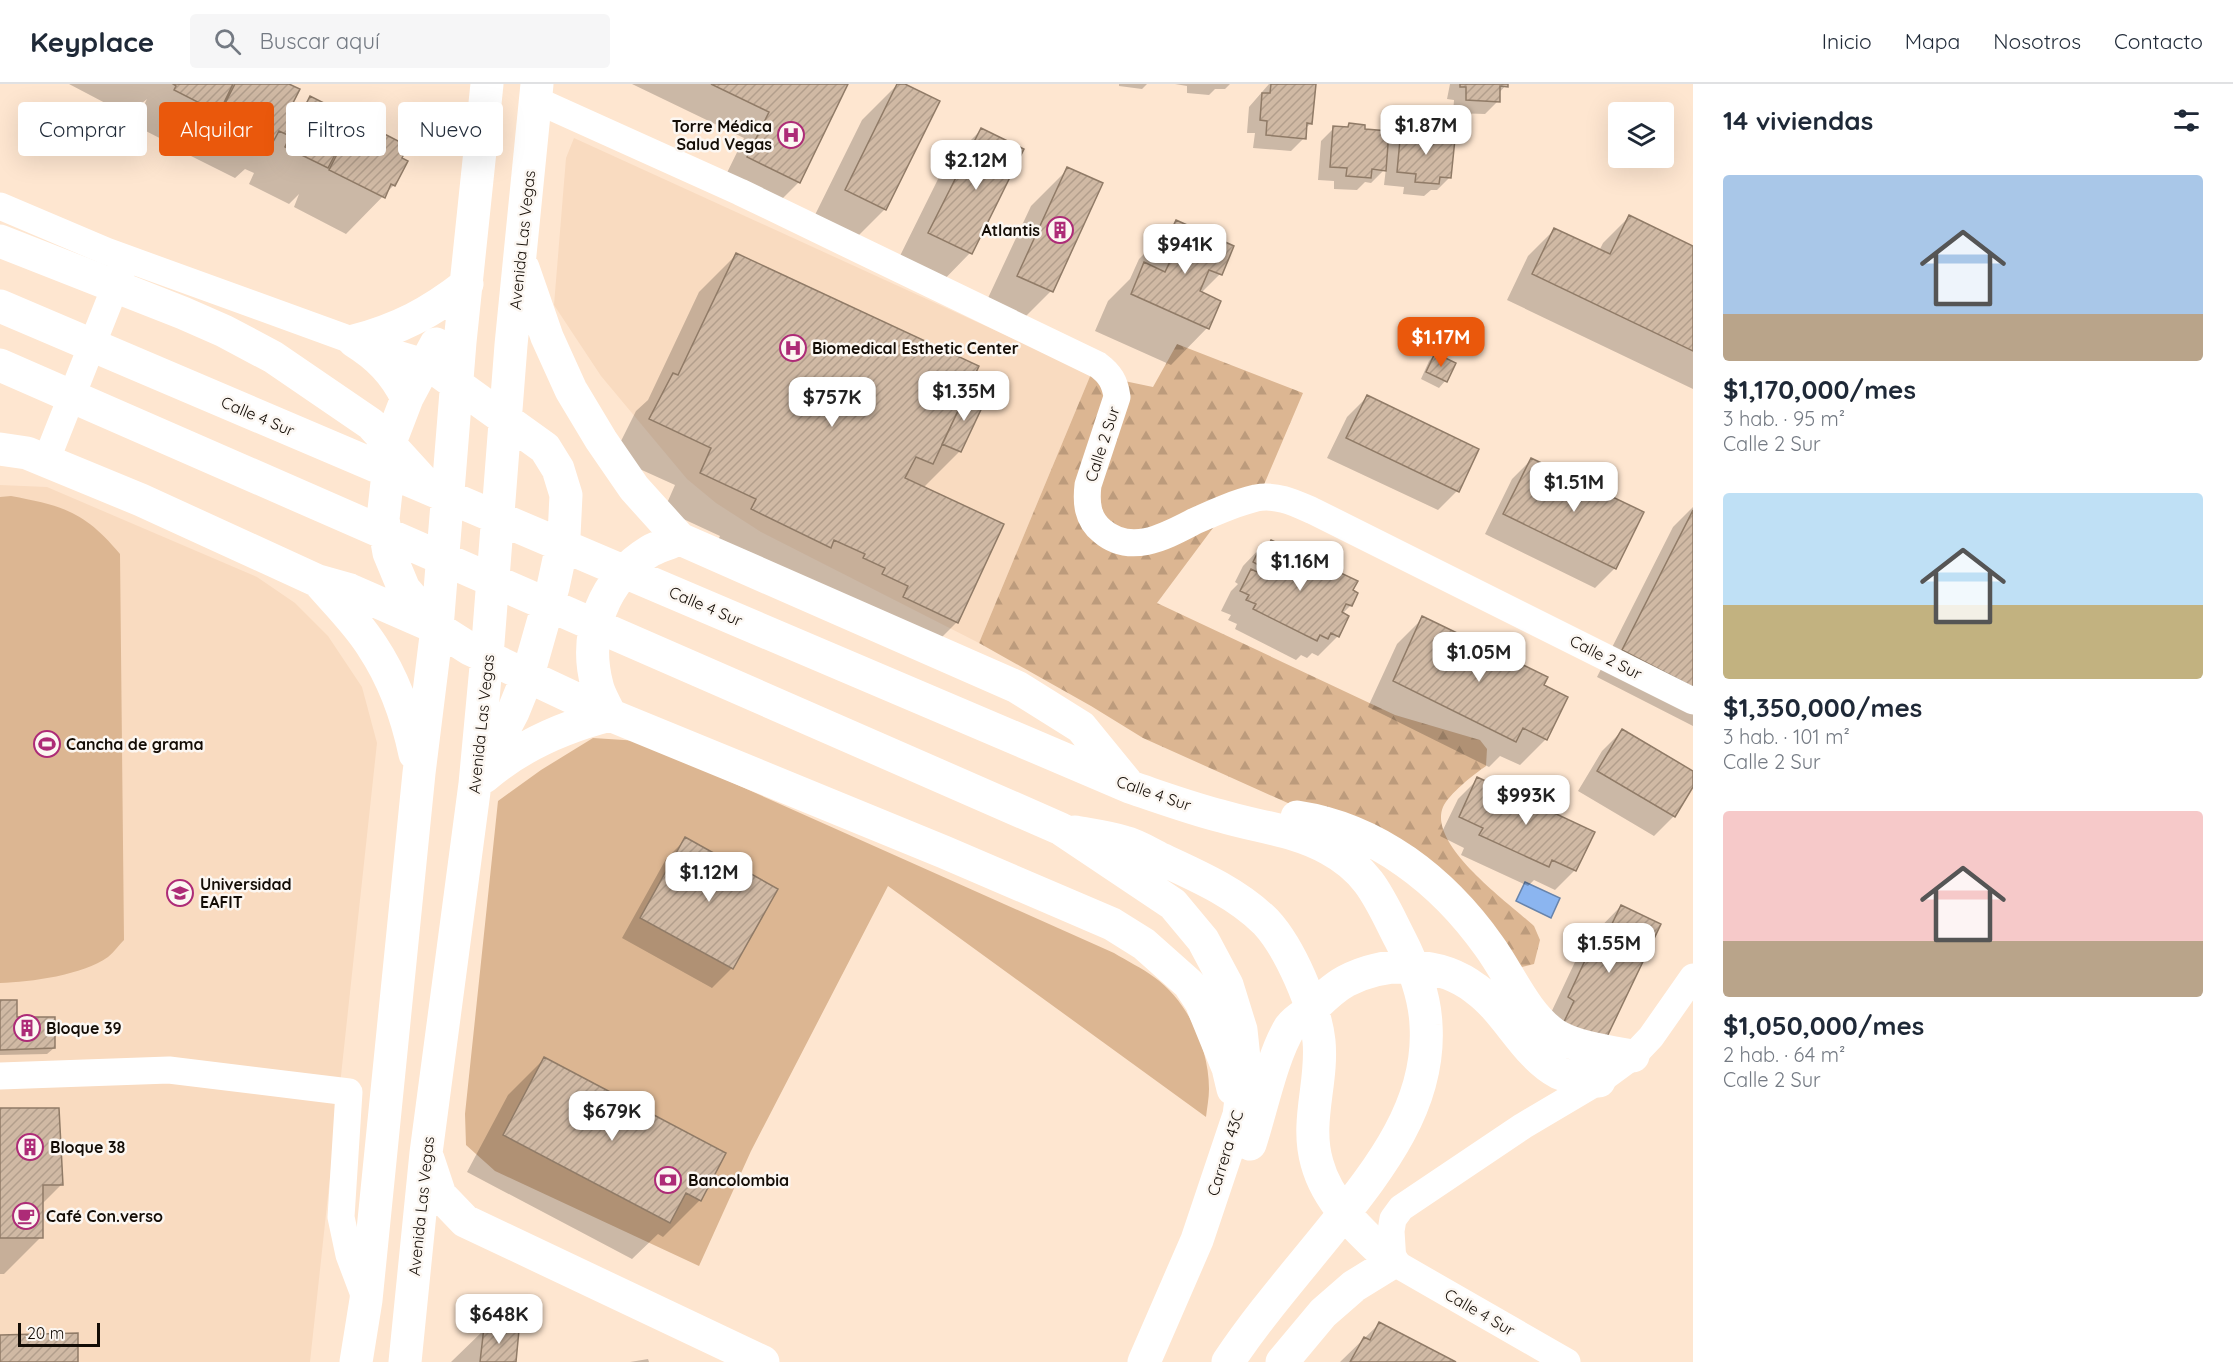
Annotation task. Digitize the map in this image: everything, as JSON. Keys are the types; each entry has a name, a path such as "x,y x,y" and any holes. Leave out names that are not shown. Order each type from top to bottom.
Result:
{"main road":[{"path":"356,1362 366,1300 419,773 437,632 457,383 487,84"},
{"name":"Avenida Las Vegas","path":"405,1362 426,1154 476,784 536,92"},
{"path":"0,241 183,313 273,357 371,424 429,488"},
{"path":"520,258 547,337 572,390 601,440 634,488 680,539 1017,687 1081,728 1130,787"},
{"path":"354,341 412,322 440,306 467,284"},
{"path":"437,632 404,589 389,553 383,519 392,437 407,398 467,284"},
{"name":"Calle 4 Sur","path":"0,306 1130,787 1221,817 1295,834 1337,853 1354,864 1372,885 1391,920 1407,953 1423,1004 1426,1025 1425,1058 1414,1103 1397,1141 1365,1186 1249,1331 1228,1362"},
{"path":"354,341 372,352 389,369 407,398"},
{"path":"427,363 545,448 558,470 566,495 564,537 553,587 528,675 513,712 476,784"},
{"path":"0,365 1061,829 1125,842 1234,896 1267,923 1288,955 1309,996 1318,1040 1320,1066 1311,1125 1316,1162 1330,1196 1393,1262 1354,1286 1323,1313 1282,1362"},
{"path":"0,449 27,453 141,500 318,580 347,597 437,632 610,715 955,856 1112,924 1144,944 1189,984 1201,1002 1228,1068 1239,1115"},
{"path":"610,715 597,686 592,655 595,624 606,595 626,570 651,550 680,539"},
{"path":"318,580 354,621 386,669 408,720 419,773"},
{"path":"476,784 498,765 541,739 578,723 610,715"},
{"path":"1221,817 1270,812 1342,829 1384,846 1420,871 1463,913 1490,946 1527,1006 1554,1034 1587,1047 1633,1056"},
{"name":"Carrera 43C","path":"1061,829 1173,904 1203,940 1227,985 1241,1030 1245,1068 1239,1115 1197,1240 1144,1362"},
{"path":"1164,1362 1197,1297 1234,1196 1278,1056 1291,1026 1329,993 1347,981 1376,971 1417,966 1448,972 1476,988 1497,1008 1539,1058 1561,1074 1599,1081"},
{"path":"426,1154 440,1195 465,1221 763,1362"}],"street":[{"name":"Calle 2 Sur","path":"536,92 1098,365 1108,373 1115,386 1117,397 1088,485 1086,498 1089,513 1097,527 1110,538 1123,543 1143,542 1164,537 1234,504 1258,498 1278,497 1313,511 1693,701"},
{"path":"0,206 126,258 354,341 427,363"},
{"path":"46,461 126,258"},
{"path":"1393,1262 1391,1231 1393,1219 1401,1208 1523,1126 1599,1081 1633,1056 1651,1037 1693,977"},
{"path":"0,1076 169,1070 349,1092 341,1217 349,1255 366,1300"},
{"name":"Calle 4 Sur","path":"1393,1262 1567,1362"}],"shaded area":[{"path":"574,138 1091,374 979,643 761,532 716,503 687,479 601,376 554,305 566,158"},
{"name":"Universidad EAFIT","path":"0,485 47,487 257,577 295,603 328,636 362,687 377,743 310,1362 0,1362"}],"green space":[{"path":"1177,344 1303,393 1263,487 1239,493 1157,603 1395,715 1480,740 1487,749 1486,766 1462,785 1446,802 1441,822 1447,839 1458,856 1490,889 1534,926 1540,940 1534,964 1522,967 1328,821 1143,738 979,643 1091,374 1153,387"},
{"name":"Cancha de grama","path":"11,496 45,503 72,513 96,529 120,554 124,940 108,957 85,969 41,979 0,983 0,497"},
{"path":"593,738 639,741 1114,953 1145,971 1177,999 1201,1042 1208,1073 1209,1092 1206,1117 888,886 751,1151 699,1266 495,1171 466,1145 465,1114 498,801 541,770"}],"water":[{"path":"1525,882 1560,898 1551,918 1516,901"}],"building":[{"path":"173,84 233,84 224,102 197,102 174,90 176,86"},
{"path":"235,84 289,84 300,89 294,102 286,102 286,134 279,131 274,140 274,102 226,102"},
{"name":"Torre Médica Salud Vegas","path":"711,84 848,84 800,183 747,157 769,112"},
{"path":"897,84 905,84 940,101 886,210 845,190"},
{"path":"1271,84 1316,84 1312,124 1307,123 1306,139 1266,135 1267,121 1260,120 1262,93 1270,93"},
{"path":"1460,84 1508,84 1508,87 1500,86 1500,102 1466,100 1466,87 1460,87"},
{"path":"310,96 322,102 307,102"},
{"path":"1349,123 1365,125 1365,129 1389,131 1386,171 1372,169 1371,178 1346,176 1347,168 1330,167 1333,126 1348,127"},
{"path":"981,128 1024,149 972,254 928,233"},
{"path":"1401,129 1443,133 1442,138 1455,139 1451,178 1440,177 1439,184 1415,182 1416,174 1397,172"},
{"path":"386,135 398,141 398,156 403,156 402,158 408,161 395,186 391,184 385,198 329,170 336,156 386,156"},
{"path":"303,156 334,156 328,168"},
{"name":"Atlantis","path":"1067,167 1103,183 1053,292 1017,276"},
{"path":"1629,215 1693,246 1693,351 1532,274 1554,228 1610,254"},
{"path":"1176,220 1234,246 1222,275 1209,270 1200,291 1221,301 1209,329 1131,294 1144,262 1165,272 1174,253 1163,248"},
{"path":"736,253 979,366 933,464 916,457 905,478 1004,524 958,623 903,597 908,586 882,574 885,568 863,558 865,554 834,540 831,548 751,509 756,499 700,473 711,448 649,419 673,373 678,375"},
{"path":"1435,353 1456,363 1447,382 1426,372"},
{"path":"967,392 985,401 961,452 942,444"},
{"path":"1367,395 1479,449 1459,492 1346,438"},
{"path":"1531,458 1644,512 1616,569 1503,514"},
{"path":"1693,510 1693,687 1622,650"},
{"path":"1271,540 1358,581 1353,590 1358,593 1352,606 1346,604 1342,612 1349,616 1339,637 1331,633 1328,639 1320,635 1317,641 1253,609 1256,604 1246,600 1249,595 1240,591 1251,569 1259,573 1262,567 1253,562 1262,544 1268,547"},
{"path":"1422,616 1548,677 1544,685 1568,697 1547,740 1523,728 1516,742 1393,681"},
{"path":"1622,729 1693,771 1693,787 1675,817 1597,771"},
{"path":"1477,777 1595,832 1576,871 1552,860 1549,867 1479,835 1483,828 1459,817"},
{"path":"685,837 778,889 733,969 640,918"},
{"path":"1621,905 1661,924 1603,1045 1562,1026 1574,1001 1568,997 1602,924 1610,928"},
{"name":"Bloque 39","path":"0,1000 17,1000 17,1017 55,1017 55,1048 0,1050"},
{"path":"544,1057 726,1153 701,1201 686,1193 670,1223 503,1135"},
{"name":"Bloque 38","path":"0,1108 59,1108 63,1185 43,1185 43,1238 0,1238"},
{"path":"1379,1322 1456,1362 1350,1362 1364,1337 1370,1340"},
{"path":"484,1327 519,1330 516,1362 480,1362"},
{"path":"78,1333 78,1362 0,1362 0,1335"}],"place":[{"name":"Torre Médica Salud Vegas","path":"791,135"},
{"name":"Atlantis","path":"1060,230"},
{"name":"Biomedical Esthetic Center","path":"793,348"},
{"name":"Cancha de grama","path":"47,744"},
{"name":"Universidad EAFIT","path":"180,893"},
{"name":"Bloque 39","path":"27,1028"},
{"name":"Bloque 38","path":"30,1147"},
{"name":"Bancolombia","path":"668,1180"},
{"name":"Café Con.verso","path":"26,1216"}]}
